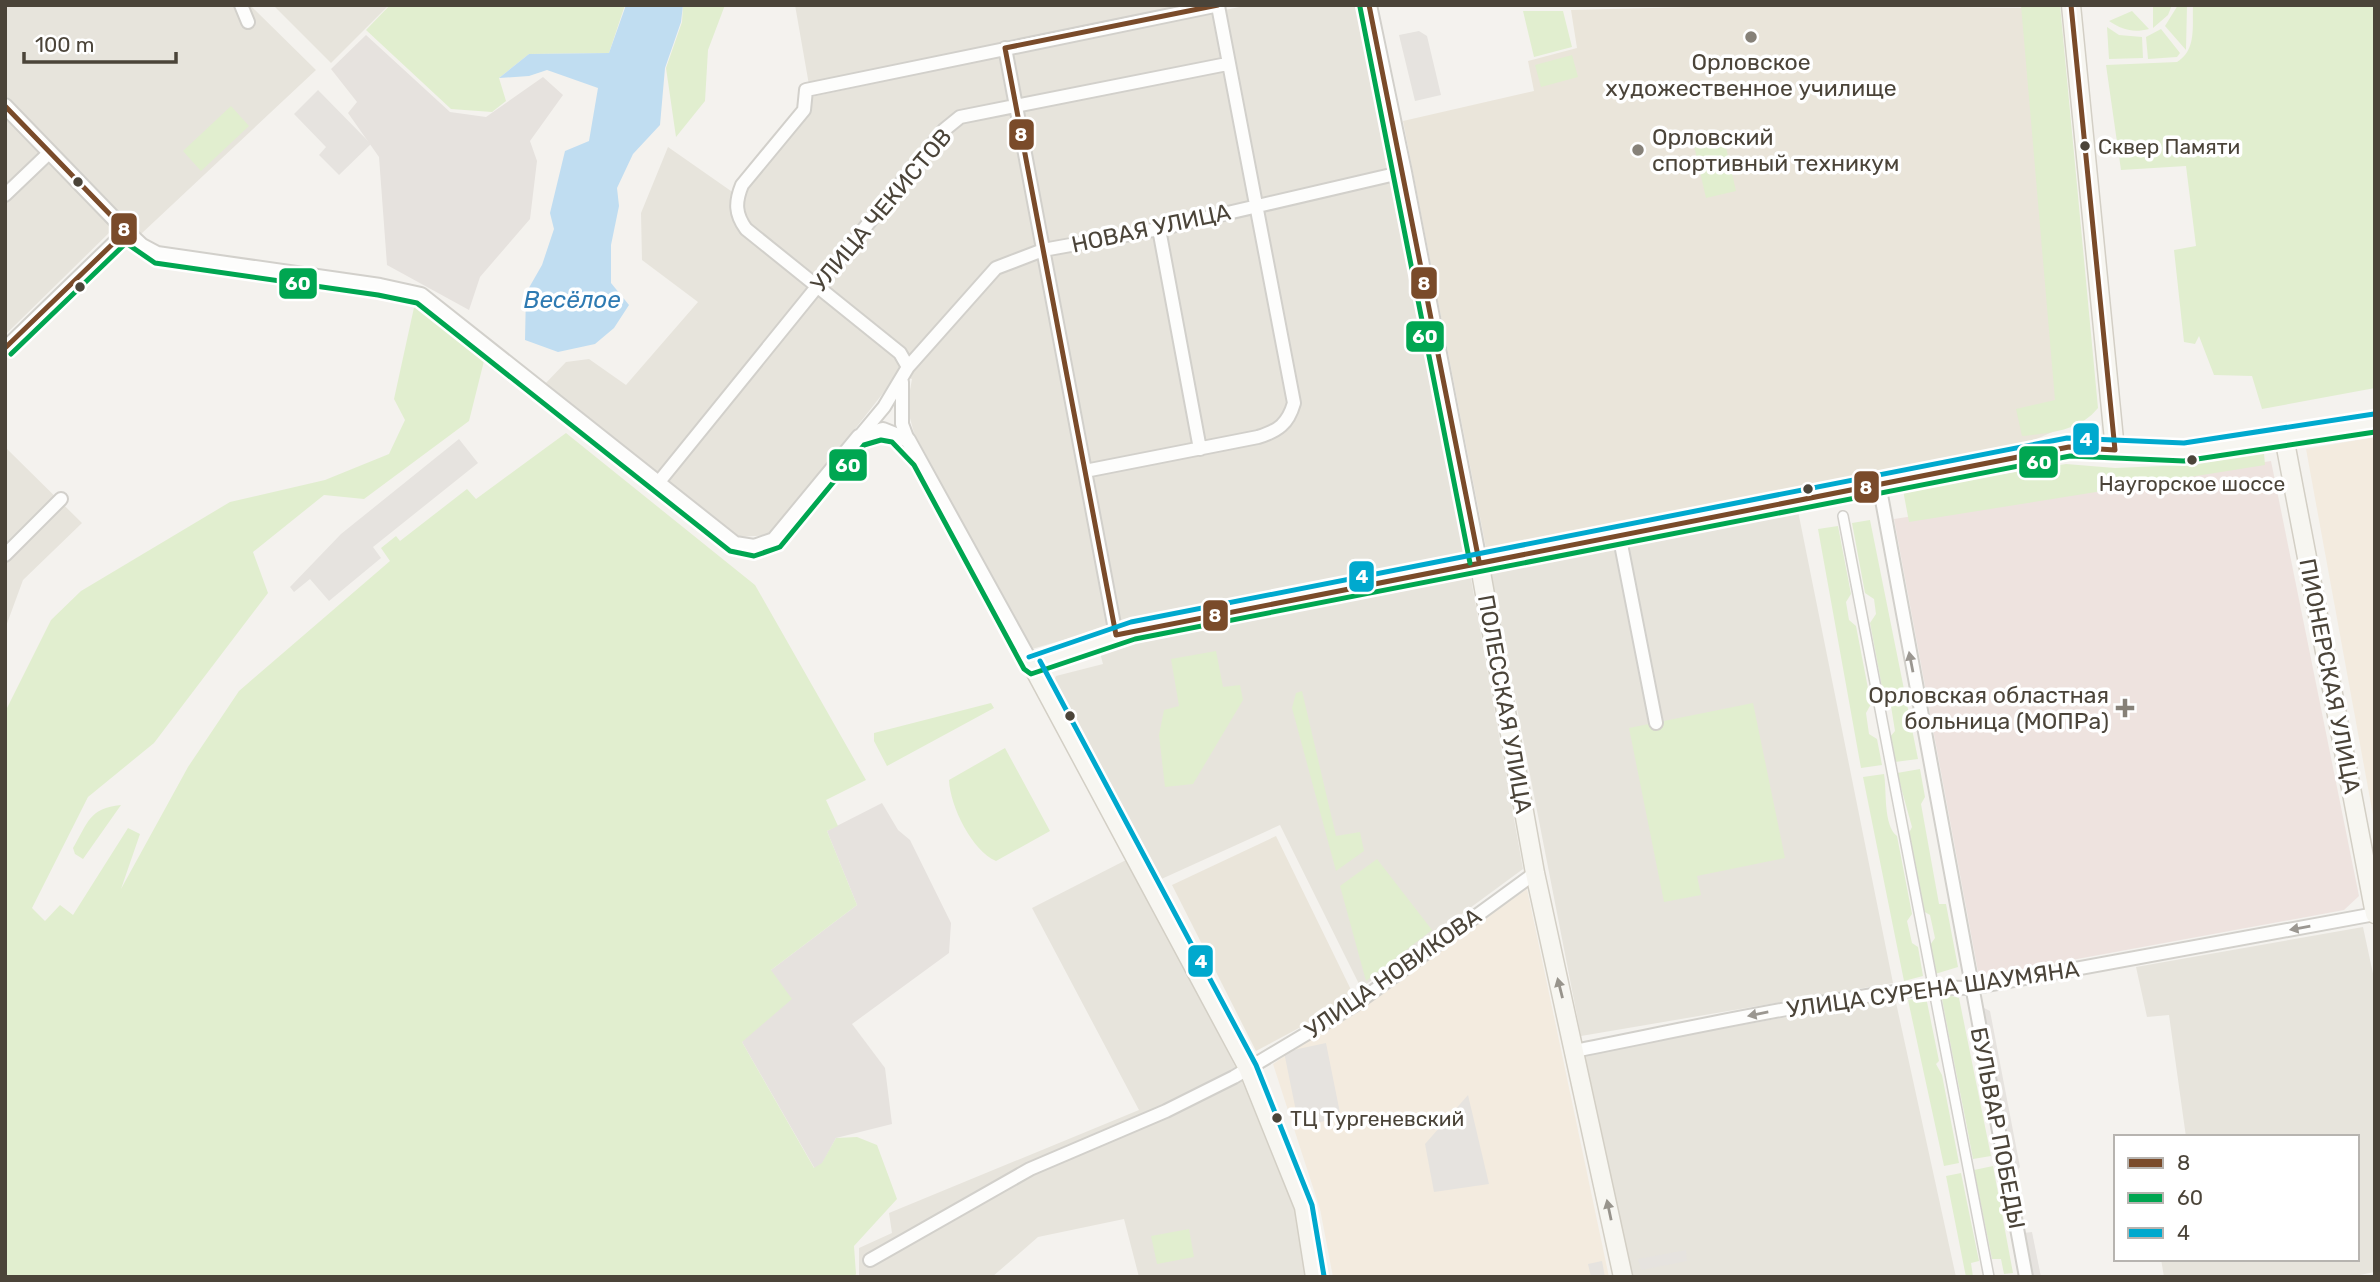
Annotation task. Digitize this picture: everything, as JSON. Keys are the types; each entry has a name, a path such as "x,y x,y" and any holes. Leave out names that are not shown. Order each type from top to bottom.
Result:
{"main road":[{"path":"2071,5 2115,450"},
{"path":"1315,1277 1304,1207 1248,1068 1032,665 1116,635 1479,561 2069,447 2184,452 2375,423"},
{"name":"ПИОНЕРСКАЯ УЛИЦА","path":"2284,437 2375,914"},
{"name":"ПОЛЕССКАЯ УЛИЦА","path":"1479,561 1535,873 1623,1277"}],"street":[{"path":"1032,665 908,440 902,424 905,373 900,353 746,229 737,209 742,185 804,110 806,90 1219,5 1227,64 1294,403 1289,418 1270,433 1085,471"},
{"name":"ПОЛЕССКАЯ УЛИЦА","path":"1369,5 1479,561"},
{"path":"1005,48 1116,635"},
{"name":"УЛИЦА ЧЕКИСТОВ","path":"658,483 944,131 960,117 1227,64"},
{"path":"5,106 142,246 157,254 421,295 658,483"},
{"path":"5,195 50,152"},
{"name":"НОВАЯ УЛИЦА","path":"658,483 735,544 754,547 774,540 859,437 905,373 996,268 1043,250 1159,229 1404,172"},
{"path":"1159,229 1200,449"},
{"path":"5,348 126,231"},
{"path":"859,437 883,430 908,440"},
{"name":"БУЛЬВАР ПОБЕДЫ","path":"1879,484 2026,1277"},
{"path":"5,555 61,499"},
{"name":"БУЛЬВАР ПОБЕДЫ","path":"1843,516 1931,986 1989,1277"},
{"path":"1619,534 1656,723"},
{"name":"УЛИЦА НОВИКОВА","path":"870,1260 1030,1170 1166,1111 1248,1068 1353,1006 1535,873"},
{"name":"УЛИЦА СУРЕНА ШАУМЯНА","path":"1574,1051 1797,1007 1931,986 1971,988 2375,914"}],"shaded area":[{"path":"5,5 250,5 316,70 141,234 5,95"},
{"path":"273,5 389,5 331,63"},
{"path":"389,5 489,5 438,55"},
{"path":"795,5 1183,5 809,85"},
{"path":"1249,5 1363,5 1468,554 1121,623 1012,54"},
{"path":"1772,5 2030,8 2068,425 2016,448 1486,548 1403,121 1534,91 1528,61 1577,48 1571,10"},
{"path":"1419,31 1427,36 1441,95 1415,101 1399,35"},
{"path":"366,35 450,112 486,117 543,77 563,95 530,141 537,161 530,219 480,277 469,310 387,265 379,157 348,113 357,102 331,69"},
{"path":"999,57 1108,627 1032,649 914,433 907,407 912,379 898,374 772,535 737,537 544,385 566,362 589,359 626,385 698,302 642,260 641,213 668,147 741,198 807,115 811,97"},
{"path":"318,90 371,144 339,175 319,155 326,147 294,114"},
{"path":"5,115 114,228 5,335"},
{"path":"2375,437 2375,826 2306,449"},
{"path":"459,439 478,463 373,547 381,558 329,601 310,579 294,592 290,587 341,534"},
{"path":"5,447 82,523 23,580 5,629"},
{"name":"Орловская областная больница (МОПРа)","path":"2271,461 2359,896 2344,910 1979,977 1894,519"},
{"path":"1798,511 1893,983 1581,1036 1490,570"},
{"path":"1470,573 1523,869 1361,988 1280,825 1157,881 1052,686 1056,676 1103,664 1099,649"},
{"path":"882,803 898,830 910,840 951,923 949,953 852,1024 885,1068 892,1124 836,1138 822,1164 815,1169 742,1042 771,970 857,905 827,831"},
{"path":"1276,836 1355,998 1256,1051 1172,885"},
{"path":"1128,859 1239,1074 1295,1211 1307,1277 1139,1277 1124,1219 1038,1237 992,1277 859,1277 859,1248 892,1233 889,1213 1139,1110 1032,908"},
{"path":"1527,889 1609,1277 1333,1277 1320,1209 1273,1064"},
{"path":"2363,927 2375,983 2375,1272 2349,1277 2164,1277 2161,1261 2359,1261 2359,1135 2186,1135 2169,1015 2147,1017 2136,967"},
{"path":"1895,998 1956,1277 1633,1277 1584,1053"},
{"path":"1982,1007 1990,1011 2020,1167 2014,1174"},
{"path":"1326,1043 1341,1118 1299,1126 1284,1052"},
{"path":"1468,1095 1489,1184 1434,1192 1425,1144"},
{"path":"2032,1232 2041,1277 2032,1277 2023,1233"},
{"path":"1686,1250 1687,1261 1641,1270 1638,1259"},
{"path":"1602,1261 1605,1277 1591,1277 1588,1264"}],"green space":[{"path":"390,5 625,5 609,53 529,54 499,78 506,101 492,112 451,109 366,30"},
{"path":"683,5 725,5 708,50 705,101 676,137 666,68 682,22"},
{"path":"2021,5 2060,5 2098,408 2073,426 2054,432 2022,436 2016,409 2055,400"},
{"path":"2153,5 2172,5 2168,15 2153,28"},
{"path":"2178,5 2187,5 2186,50 2165,26"},
{"path":"2193,5 2375,5 2375,388 2262,409 2252,376 2214,375 2199,336 2195,344 2184,342 2174,250 2196,246 2186,166 2121,170 2106,65 2177,62 2191,44"},
{"path":"1523,11 1563,11 1572,47 1534,57"},
{"path":"2132,11 2149,29 2128,30 2109,21"},
{"path":"2107,27 2119,35 2142,37 2143,58 2109,59"},
{"path":"2161,29 2180,53 2177,57 2148,59 2146,37"},
{"path":"1572,55 1578,77 1541,87 1535,65"},
{"path":"231,106 249,126 201,171 183,151"},
{"path":"1722,130 1736,191 1706,198 1692,137"},
{"path":"415,303 484,361 469,421 364,499 324,495 253,552 268,593 154,743 88,797 32,908 45,921 60,905 73,915 128,828 140,834 121,889 188,767 239,691 390,561 381,548 396,536 400,541 467,489 476,499 566,433 755,585 866,780 826,800 838,826 827,831 857,905 771,970 792,999 742,1042 814,1168 822,1163 836,1138 857,1137 877,1145 897,1199 854,1246 854,1277 5,1277 5,712 51,620 81,591 230,502 325,480 389,454 405,420 394,399"},
{"path":"2264,453 2265,465 1909,522 1903,490 2066,464 2115,468 2185,465"},
{"path":"1870,520 1918,759 1895,762 1890,737 1895,731 1891,706 1885,703 1870,623 1876,614 1874,599 1865,593 1852,523"},
{"path":"1838,526 1851,594 1846,602 1849,620 1856,626 1871,704 1866,713 1869,734 1877,739 1882,765 1861,768 1818,529"},
{"path":"1216,651 1223,687 1240,685 1243,700 1193,784 1165,787 1159,735 1164,710 1179,706 1171,659"},
{"path":"1302,691 1336,836 1360,832 1364,851 1336,871 1292,708 1296,693"},
{"path":"991,703 994,708 887,766 874,741 874,733"},
{"path":"1753,703 1785,858 1697,876 1701,895 1664,902 1629,728"},
{"path":"1005,748 1050,831 996,861 979,848 964,826 953,802 949,780"},
{"path":"1920,769 1925,797 1921,804 1939,904 1946,904 1958,967 1935,974 1930,945 1935,938 1930,915 1923,911 1909,833 1912,827 1897,773"},
{"path":"1884,774 1889,824 1897,836 1912,914 1907,921 1912,943 1918,947 1923,976 1904,981 1863,777"},
{"path":"121,805 83,859 75,854 73,848 91,818 102,809"},
{"path":"1377,859 1432,930 1366,981 1340,886"},
{"path":"1941,993 1959,998 1991,1156 1973,1159"},
{"path":"1926,997 1939,1061 1936,1064 1942,1075 1959,1163 1944,1166 1908,1000"},
{"path":"1993,1166 2013,1273 2004,1274 2001,1259 1992,1259 1974,1170"},
{"path":"1961,1173 1979,1261 1971,1263 1973,1277 1966,1277 1946,1176"},
{"path":"1189,1229 1194,1257 1157,1264 1151,1236"}],"water":[{"name":"Весёлое","path":"626,5 683,5 681,22 665,68 660,125 633,154 617,188 619,206 611,245 611,283 629,305 614,328 595,344 558,352 525,340 526,293 542,265 554,229 550,213 565,151 589,141 598,88 547,70 529,76 499,78 529,54 609,53"}],"transit line":[{"name":"8","path":"1218,5 1005,48 1116,635 2069,447 2115,450"},
{"name":"8","path":"1369,5 1479,561"},
{"name":"8","path":"2071,5 2115,450"},
{"name":"60","path":"1360,7 1470,563"},
{"name":"8","path":"5,106 126,231 5,348"},
{"name":"60","path":"11,354 126,243 155,263 417,303 730,551 754,556 780,547 864,445 881,440 892,442 914,465 1024,669 1031,674 1135,639 2070,456 2184,461 2375,432"},
{"name":"4","path":"1029,657 1131,622 2067,438 2184,443 2374,414"},
{"name":"4","path":"1040,661 1256,1065 1312,1205 1324,1276"}],"place":[{"name":"Орловское художественное училище","path":"1751,37"},
{"name":"Сквер Памяти","path":"2085,146"},
{"name":"Орловский спортивный техникум","path":"1638,150"},
{"name":"Наугорское шоссе","path":"2192,460"},
{"name":"Орловская областная больница (МОПРа)","path":"2125,708"},
{"name":"ТЦ Тургеневский","path":"1277,1118"}]}
